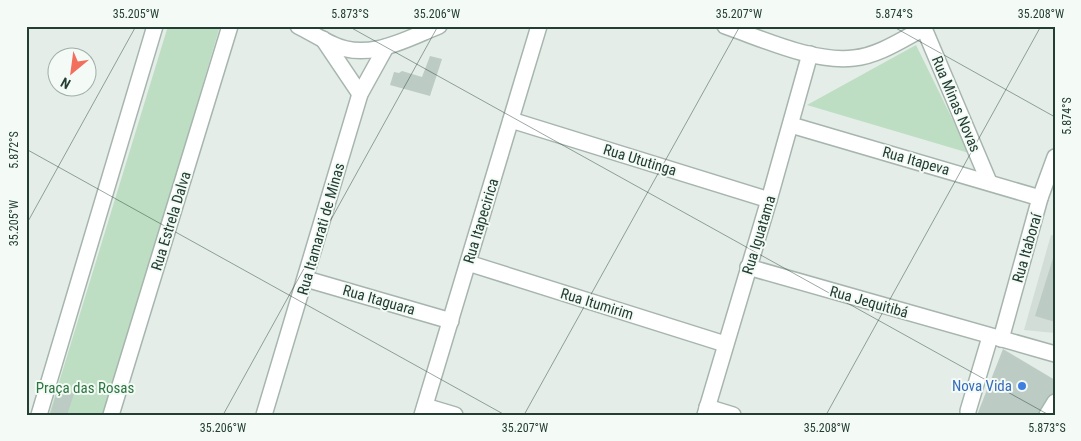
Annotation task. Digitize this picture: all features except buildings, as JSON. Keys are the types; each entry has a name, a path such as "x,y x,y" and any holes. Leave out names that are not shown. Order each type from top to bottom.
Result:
{"street":[{"path":"39,415 155,26"},
{"name":"Rua Estrela Dalva","path":"111,415 230,26"},
{"path":"298,26 320,32 332,44 351,50 368,51 386,47 439,26"},
{"name":"Rua Itapecirica","path":"424,410 539,26"},
{"path":"725,26 810,54 835,59 855,58 898,42 923,27"},
{"path":"761,26 768,41"},
{"name":"Rua Minas Novas","path":"923,27 989,182"},
{"path":"320,32 360,94"},
{"name":"Rua Itamarati de Minas","path":"264,415 360,94 386,47"},
{"name":"Rua Iguatama","path":"706,411 770,200 810,54"},
{"name":"Rua Ututinga","path":"511,120 770,200"},
{"name":"Rua Itapeva","path":"791,125 1040,198"},
{"name":"Rua Itaboraí","path":"996,338 1040,198 1055,157"},
{"name":"Rua Itumirim","path":"468,263 725,344"},
{"name":"Rua Jequitibá","path":"748,268 1055,354"},
{"name":"Rua Itaguara","path":"306,278 451,321"},
{"path":"968,411 996,338"},
{"path":"1047,415 1055,402"},
{"path":"424,410 455,415"},
{"path":"706,411 733,415"}],"shaded area":[{"path":"1051,235 1055,236 1055,333 1024,330"}],"green space":[{"name":"Praça das Rosas","path":"168,26 220,26 105,415 49,415"},
{"path":"916,45 969,153 807,105"}],"place":[{"name":"Nova Vida","path":"1022,386"}]}
